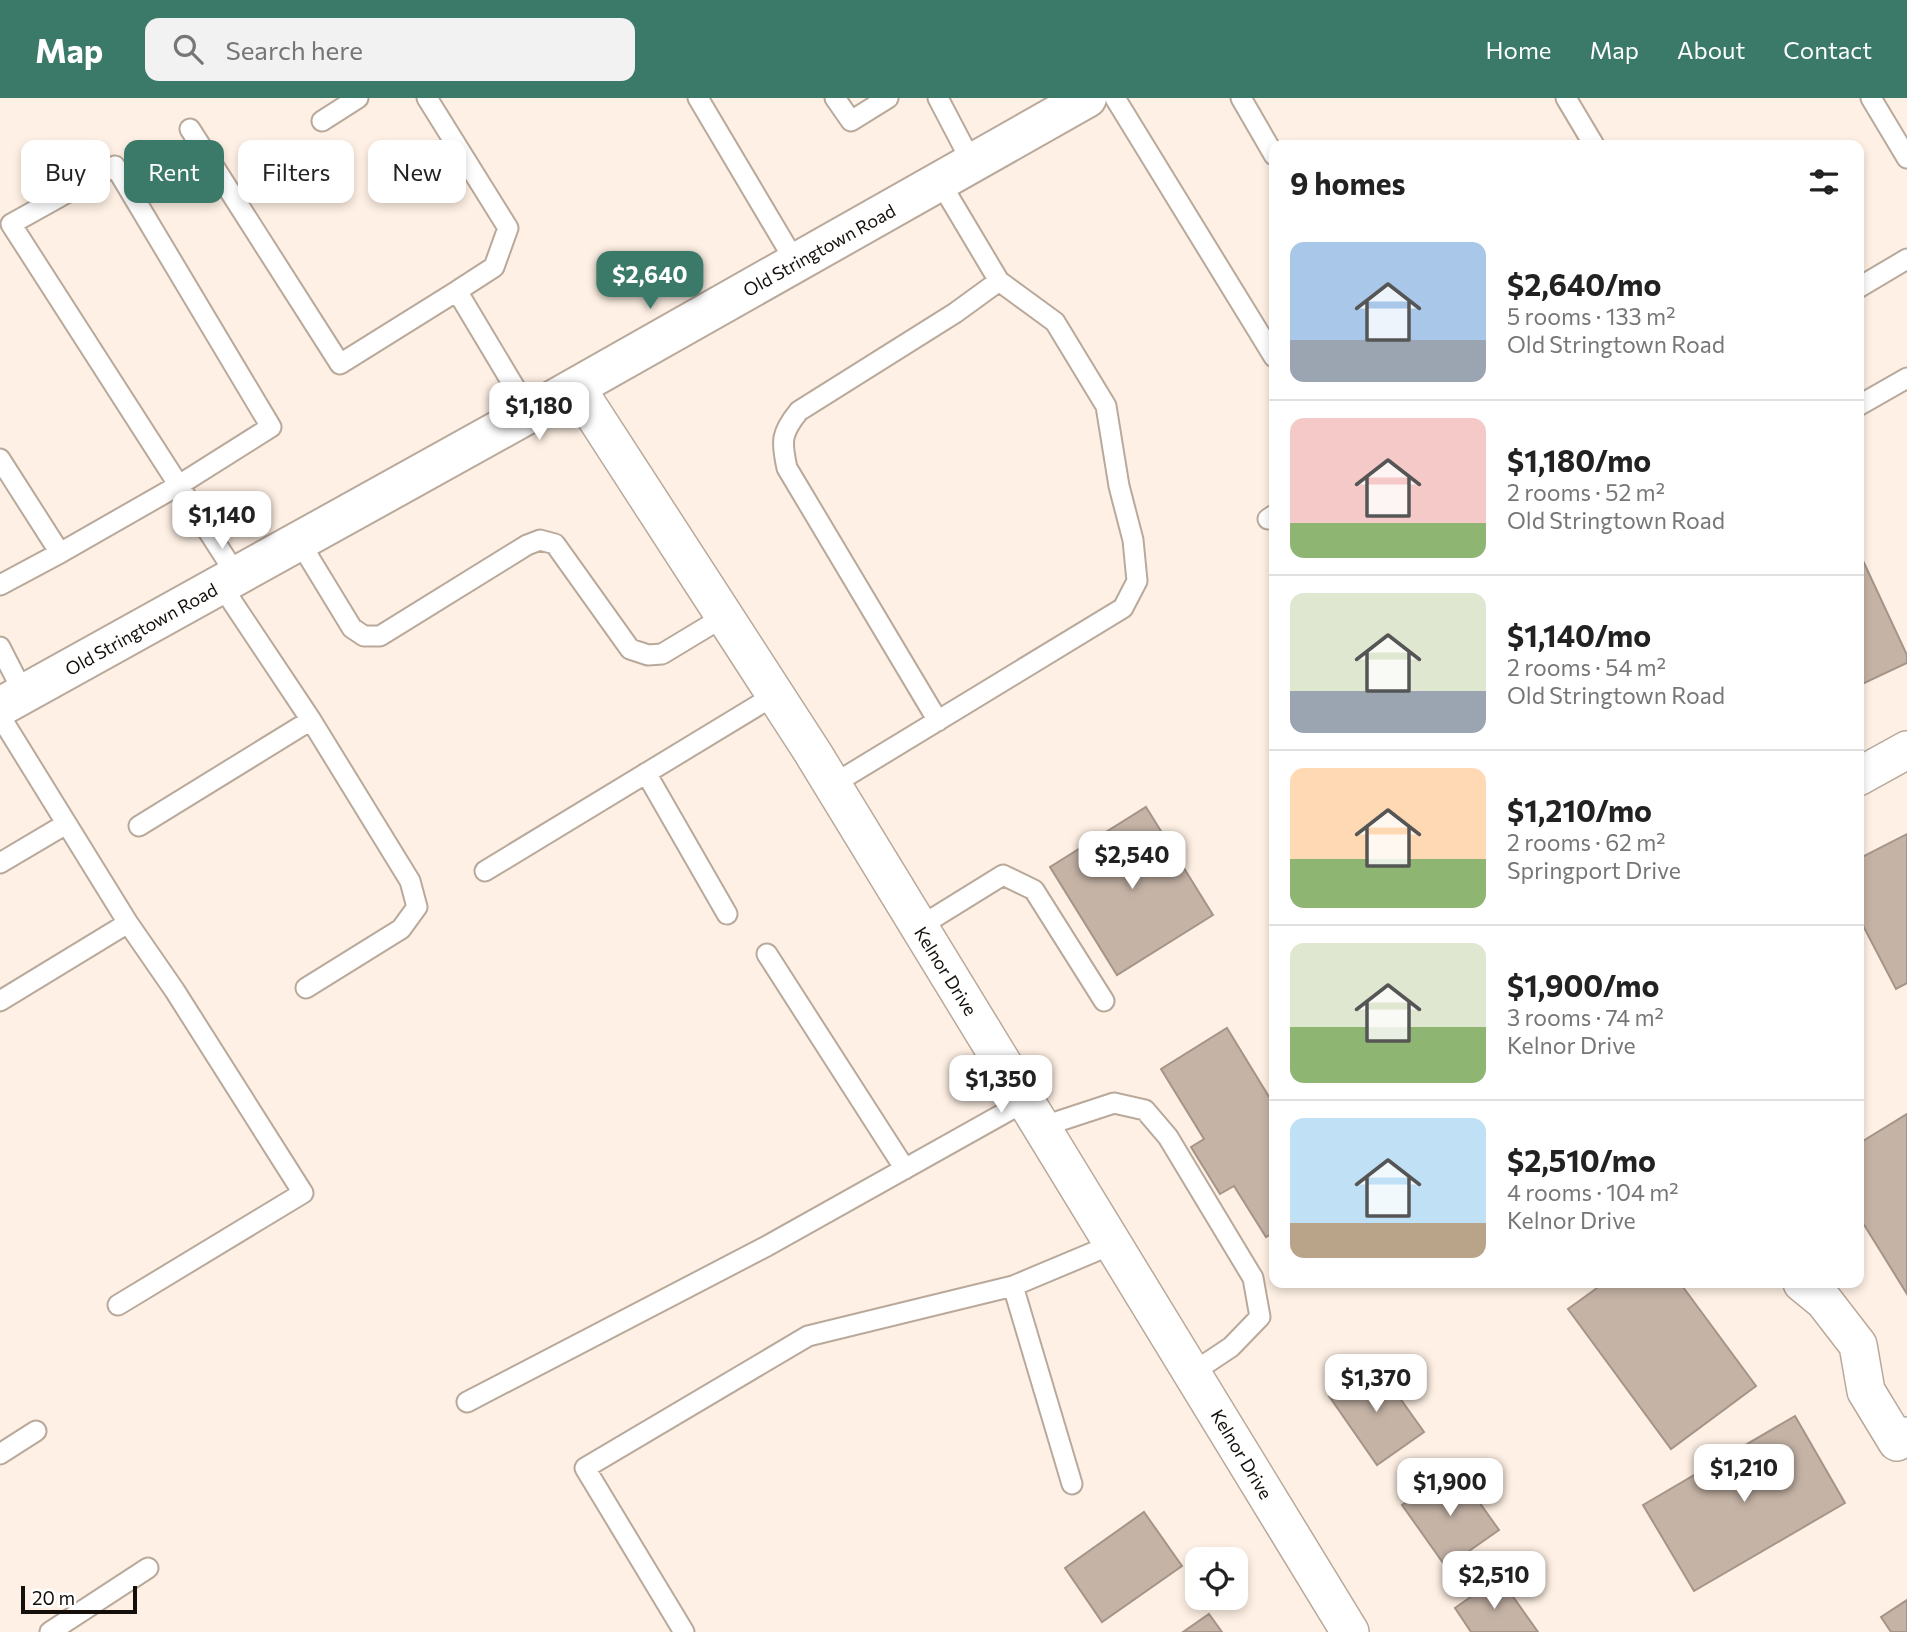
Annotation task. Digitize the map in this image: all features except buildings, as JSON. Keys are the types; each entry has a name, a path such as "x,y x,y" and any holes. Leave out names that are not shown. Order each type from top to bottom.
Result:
{"street":[{"name":"Old Stringtown Road","path":"8,706 1087,98"},
{"name":"Kelnor Drive","path":"576,387 832,785 1350,1632"},
{"path":"1864,774 1907,750"},
{"path":"1808,1288 1824,1301 1858,1345 1866,1391 1902,1439"}],"lane":[{"path":"322,121 358,98"},
{"path":"190,129 340,364 494,267 508,228 427,98"},
{"path":"698,98 796,263"},
{"path":"835,98 851,121 888,98"},
{"path":"832,785 1123,608 1138,580 1133,540 1119,486 1106,406 1055,323 999,281 956,173 939,98"},
{"path":"1115,98 1269,349"},
{"path":"1241,98 1269,146"},
{"path":"1566,98 1591,140"},
{"path":"1871,98 1907,158"},
{"path":"0,584 178,485 271,427 115,166 6,227 178,485 229,581 410,881 416,907 401,929 306,988"},
{"path":"1864,284 1907,259"},
{"path":"938,721 788,468 783,450 785,428 799,411 955,313 999,281"},
{"path":"457,291 530,413"},
{"path":"1864,402 1907,378"},
{"path":"0,459 60,553"},
{"path":"299,541 352,628 364,636 380,636 527,545 540,540 555,544 630,649 648,655 662,654 725,616"},
{"path":"0,647 8,706 66,824 128,923 176,991 303,1193 118,1305"},
{"path":"485,871 775,695"},
{"path":"139,826 311,719"},
{"path":"646,773 727,914"},
{"path":"0,863 66,824"},
{"path":"919,927 1003,875 1034,890 1104,1001"},
{"path":"0,1001 128,923"},
{"path":"767,954 905,1169"},
{"path":"467,1402 767,1246 905,1169 1034,1114 1114,1103 1145,1110 1168,1137 1253,1278 1260,1317 1231,1347 1192,1373"},
{"path":"684,1632 585,1468 808,1336 1013,1286 1113,1244"},
{"path":"1013,1286 1072,1484"},
{"path":"0,1454 36,1431"},
{"path":"50,1632 148,1568"}]}
